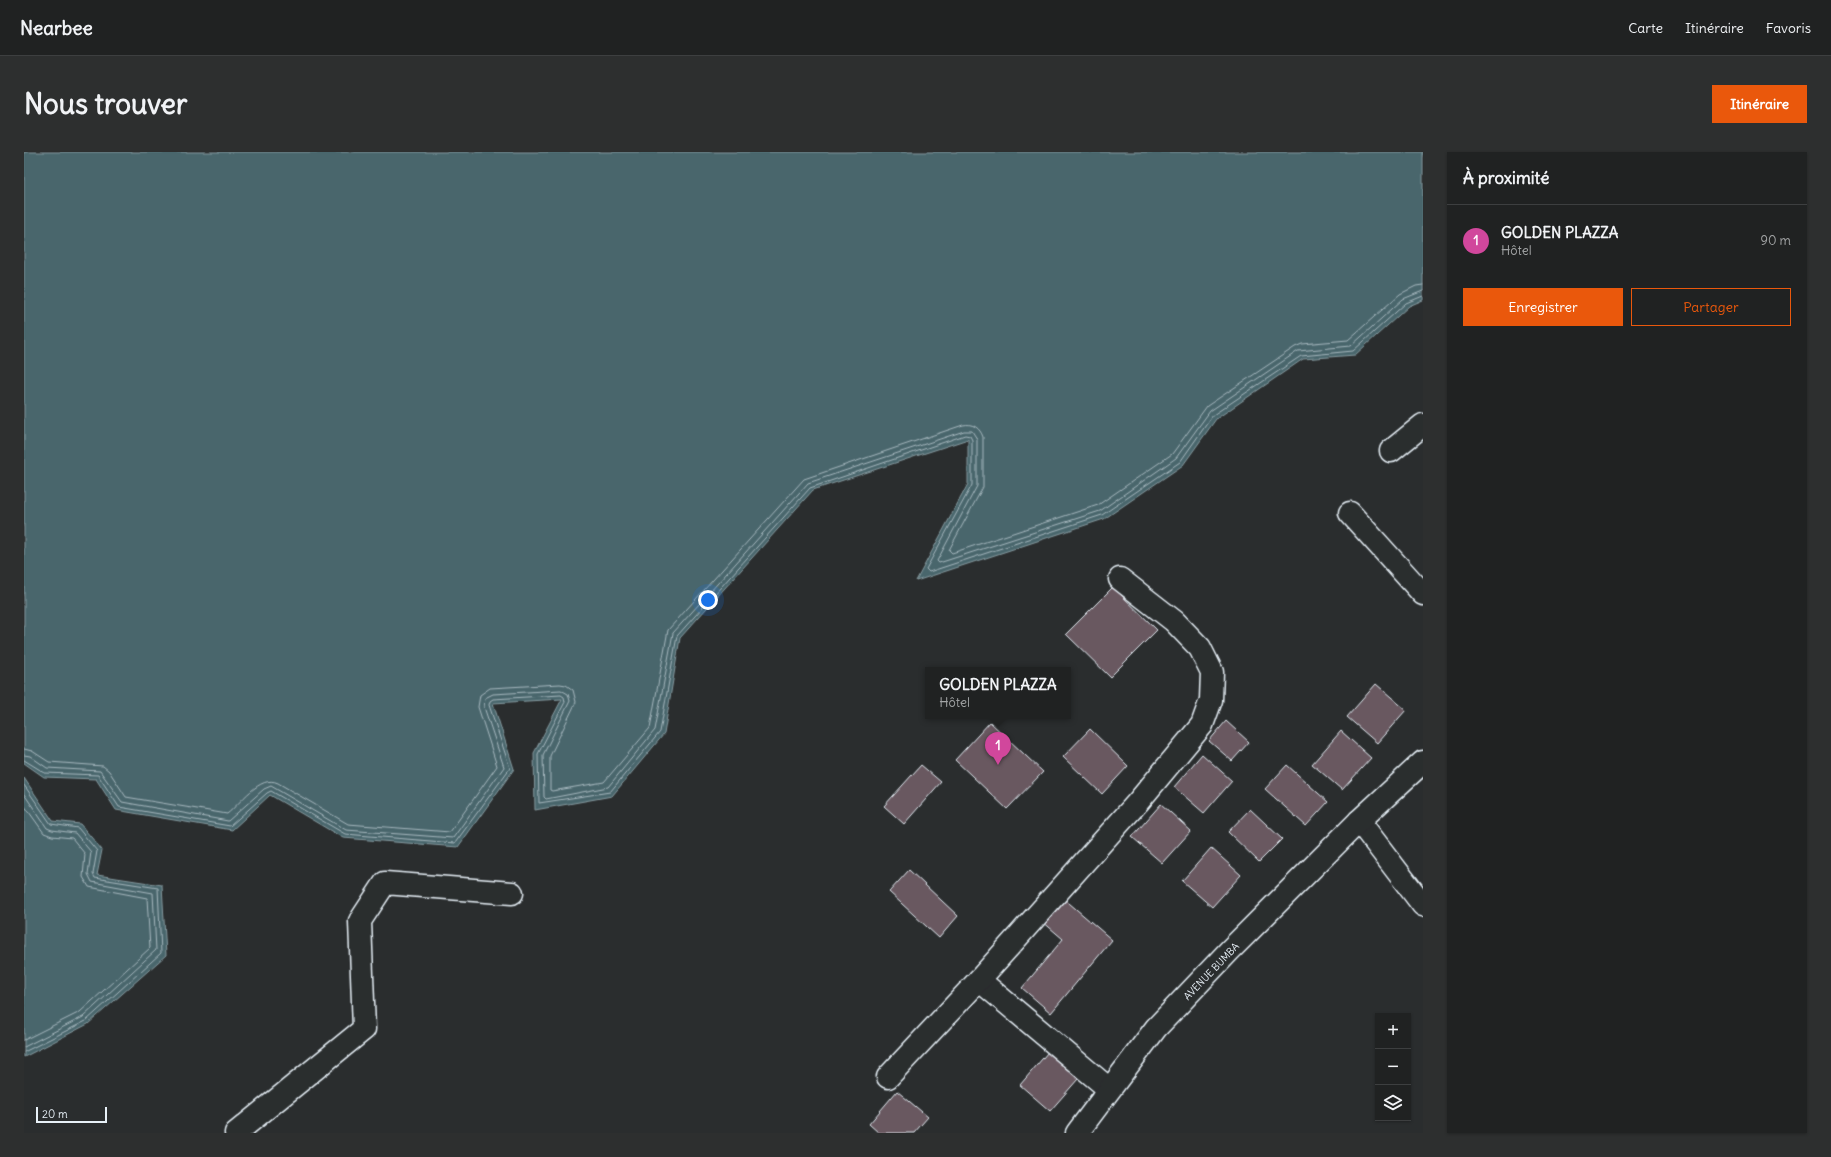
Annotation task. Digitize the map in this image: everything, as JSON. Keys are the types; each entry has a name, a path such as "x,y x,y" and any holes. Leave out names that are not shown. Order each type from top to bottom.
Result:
{"street":[{"path":"1392,451 1423,425"},
{"path":"1350,514 1423,594"},
{"path":"888,1077 979,980 1186,747 1202,725 1211,700 1212,672 1200,648 1174,621 1120,579"},
{"name":"AVENUE BUMBA","path":"1077,1133 1156,1028 1230,950 1360,821 1423,762"},
{"path":"1360,821 1423,905"},
{"path":"236,1133 364,1029 360,921 385,883 512,893"},
{"path":"979,980 1109,1089"}],"water":[{"path":"24,152 1423,152 1423,300 1409,306 1355,355 1303,359 1216,419 1183,465 1104,519 916,581 968,484 968,439 813,490 680,638 664,734 612,796 535,810 534,753 562,699 493,703 514,769 458,847 343,838 270,795 232,830 116,810 96,779 44,777 24,763"},
{"path":"24,778 53,821 80,824 102,850 97,875 162,885 166,955 88,1024 24,1057"}],"building":[{"path":"1113,587 1157,630 1110,677 1066,634"},
{"path":"1376,684 1406,710 1377,743 1347,717"},
{"path":"1226,721 1249,742 1232,761 1209,741"},
{"path":"990,722 1043,772 1007,809 955,760"},
{"path":"1090,729 1128,766 1102,794 1063,757"},
{"path":"1341,731 1371,758 1342,790 1312,764"},
{"path":"1202,754 1232,781 1204,813 1174,787"},
{"path":"921,765 941,782 904,824 884,806"},
{"path":"1287,765 1328,802 1306,826 1265,789"},
{"path":"1161,804 1191,831 1162,863 1132,837"},
{"path":"1250,809 1282,839 1259,862 1228,832"},
{"path":"1211,848 1241,875 1212,907 1182,881"},
{"path":"909,870 958,916 939,938 889,892"},
{"path":"1062,897 1112,940 1051,1013 1022,988 1063,939 1042,921"},
{"path":"1048,1052 1078,1079 1050,1111 1020,1085"},
{"path":"897,1091 928,1117 914,1133 879,1133 869,1124"}],"place":[{"name":"GOLDEN PLAZZA","path":"998,765"}]}
